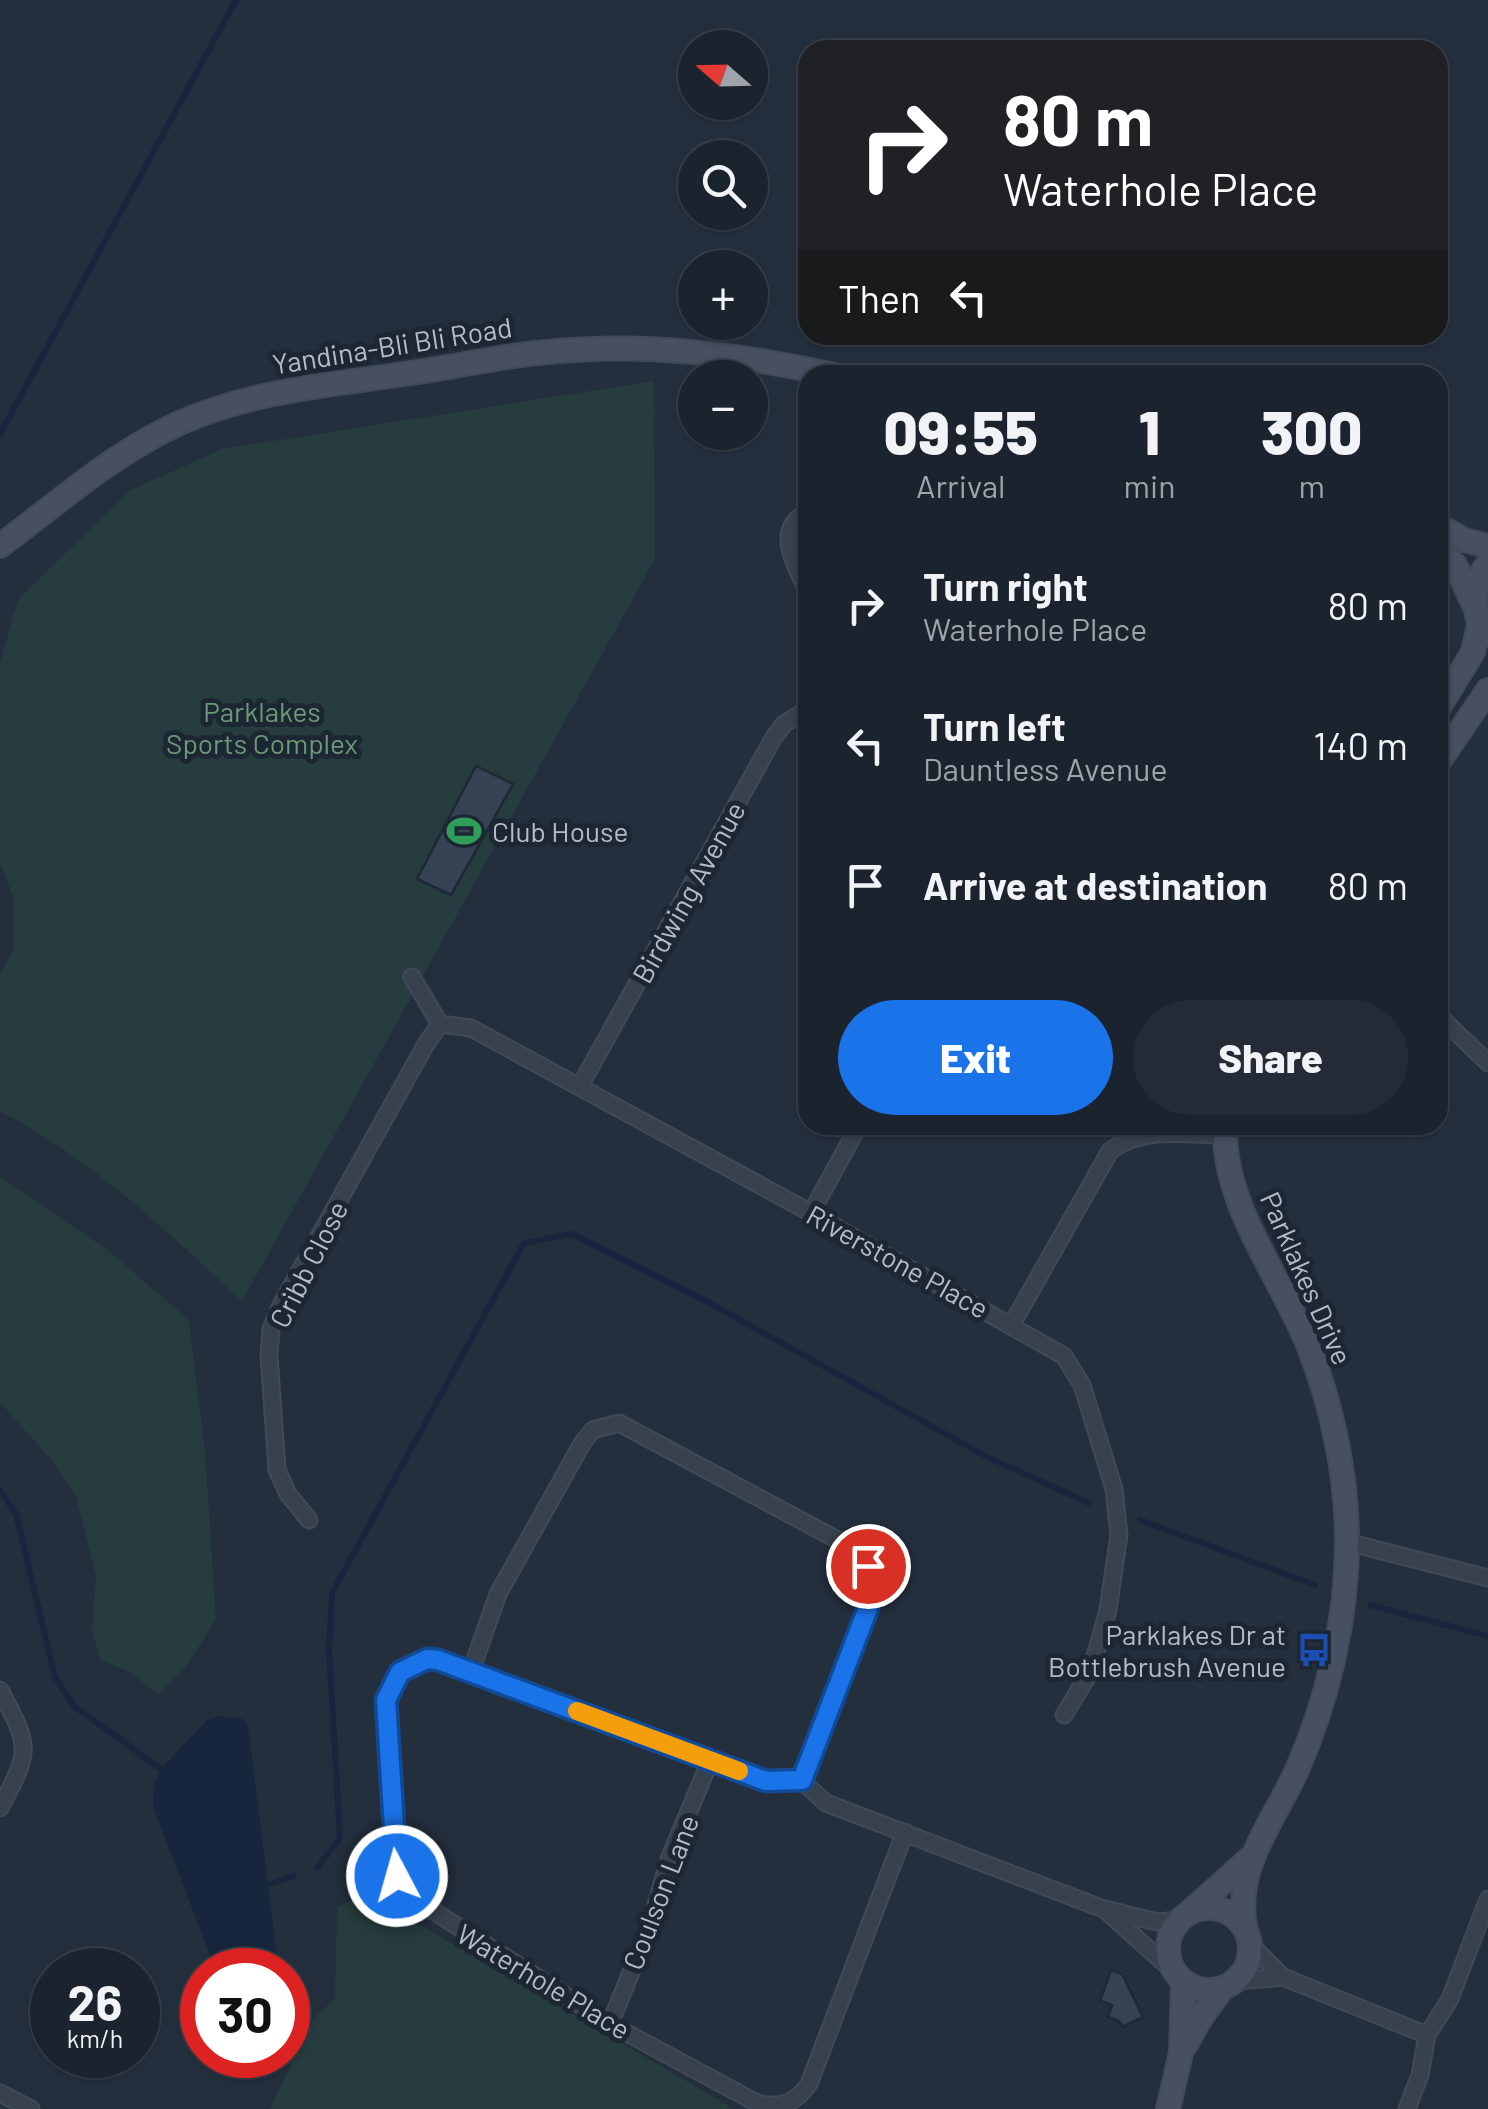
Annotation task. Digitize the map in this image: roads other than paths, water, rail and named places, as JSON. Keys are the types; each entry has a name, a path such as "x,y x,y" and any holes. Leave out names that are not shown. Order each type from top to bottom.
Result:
{"street":[{"name":"Yandina-Bli Bli Road","path":"0,546 122,456 178,423 229,403 314,384 548,351 716,353 798,368"},
{"path":"798,519 790,525 787,539 798,567"},
{"path":"1448,531 1488,546"},
{"path":"1448,559 1481,623"},
{"path":"1448,692 1474,652 1481,623 1475,589 1488,564"},
{"path":"1448,748 1488,690"},
{"name":"Birdwing Avenue","path":"580,1086 774,737 798,715"},
{"path":"412,977 440,1024"},
{"name":"Riverstone Place","path":"440,1024 471,1028 580,1086 1012,1324 1053,1348 1074,1368 1114,1489 1118,1515 1104,1627 1089,1674 1064,1715"},
{"name":"Cribb Close","path":"309,1520 288,1494 277,1470 269,1355 271,1330 440,1024"},
{"path":"1448,1025 1488,1064"},
{"path":"811,1213 854,1135"},
{"path":"1012,1324 1110,1152 1127,1138 1141,1135"},
{"name":"Parklakes Drive","path":"1225,1135 1226,1156 1239,1201 1306,1341 1323,1387 1344,1501 1347,1542 1343,1609 1331,1671 1298,1768 1252,1857 1242,1901 1248,1937"},
{"path":"471,1670 498,1594 583,1442 605,1424 619,1423 847,1545 868,1566 868,1608 802,1780 826,1803 1102,1908 1157,1922 1203,1908 1228,1912 1283,1977"},
{"path":"1347,1542 1488,1578"},
{"name":"Waterhole Place","path":"802,1780 766,1781 471,1670 427,1659 400,1672 386,1700 397,1876 410,1896 610,2024 757,2103 779,2106 792,2101 810,2084 905,1832"},
{"path":"0,1690 24,1734 22,1767 0,1808"},
{"name":"Coulson Lane","path":"610,2024 650,1926 669,1859 710,1760"},
{"name":"Parklakes Drive","path":"1185,1916 1252,1857"},
{"path":"1407,2109 1420,2075 1427,2036 1450,1999 1488,1900"},
{"path":"1102,1908 1195,1988 1257,1977 1283,1977 1427,2036"},
{"path":"1168,2109 1181,2053 1178,1976 1168,1943 1185,1916"},
{"path":"1181,2053 1202,2016 1244,1970 1248,1937"},
{"path":"0,2092 31,2109"}],"water":[{"path":"221,1716 243,1719 248,1727 276,1948 207,1948 153,1807 153,1789 161,1769 207,1720"}],"waterway":[{"path":"0,434 236,0"},
{"path":"317,1868 340,1838 329,1650 332,1593 524,1243 572,1234 706,1301 987,1457 1089,1503"},
{"path":"0,1490 16,1514 55,1677 74,1706 161,1769"},
{"path":"1140,1520 1315,1585"},
{"path":"1370,1605 1488,1636"},
{"path":"270,1884 294,1876"}],"place":[{"name":"Club House","path":"464,831"},
{"name":"Parklakes Dr at Bottlebrush Avenue","path":"1314,1650"}],"park label":[{"name":"Parklakes Sports Complex","path":"262,727"}]}
